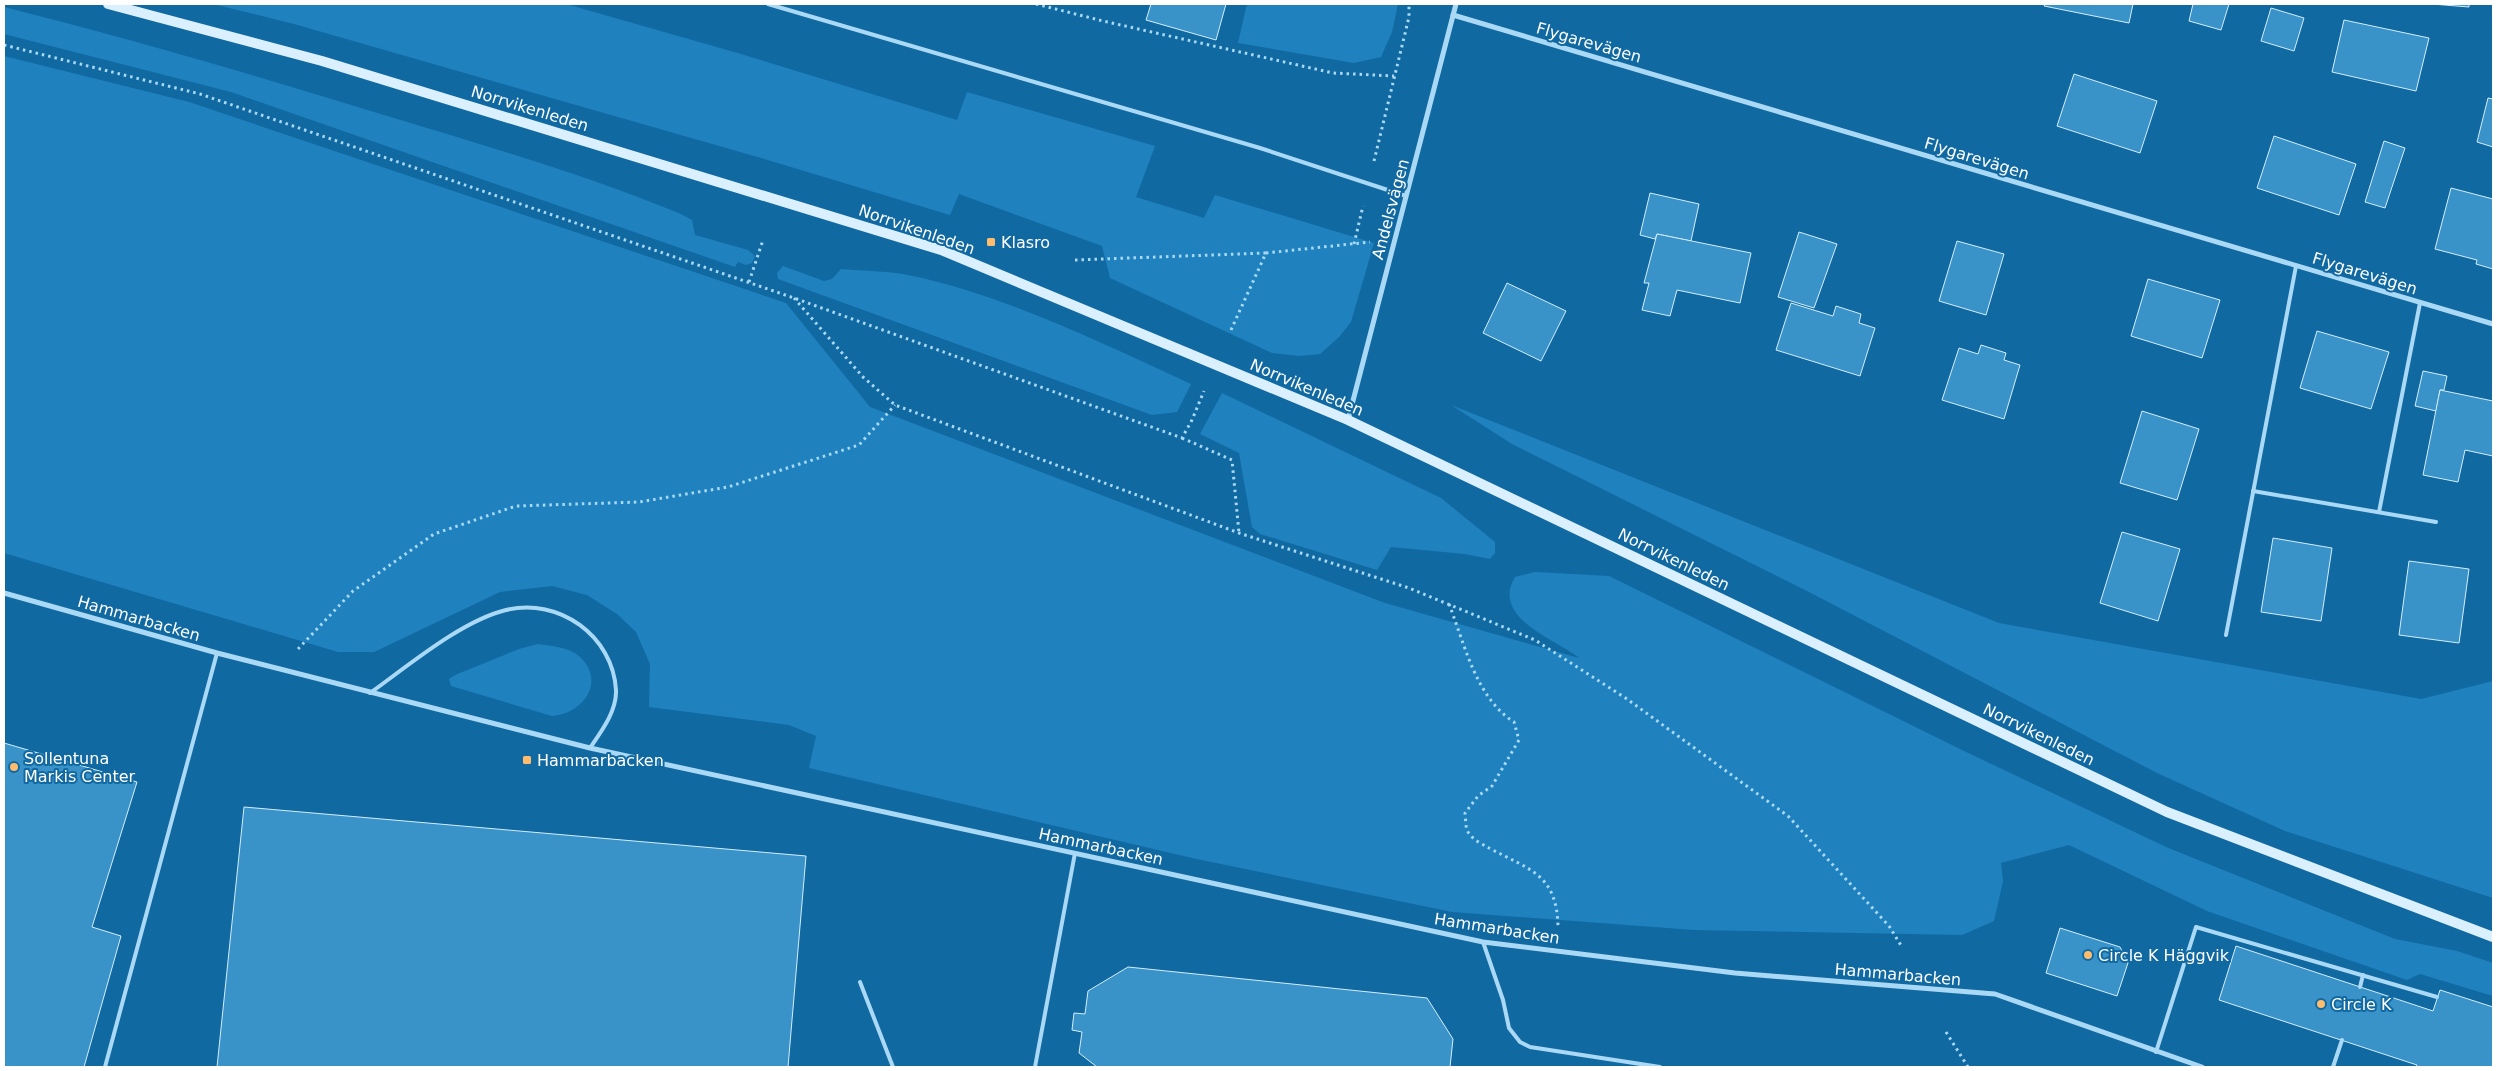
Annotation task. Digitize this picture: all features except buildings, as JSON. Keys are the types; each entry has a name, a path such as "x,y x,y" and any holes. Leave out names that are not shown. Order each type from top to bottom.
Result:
{"main road":[{"name":"Norrvikenleden","path":"108,4 322,61 941,250 1348,420 2167,812 2493,937"},
{"name":"Norrvikenleden","path":"2447,920 2493,931"}],"street":[{"name":"Andelsvägen","path":"1348,420 1456,4"},
{"name":"Flygarevägen","path":"1454,15 2493,324"},
{"name":"Hammarbacken","path":"4,593 369,694 590,748 1483,942 1735,973 1995,994 2155,1053 2202,1067"}],"lane":[{"path":"768,4 1260,148 1406,196"},
{"path":"2226,635 2296,266"},
{"path":"2379,512 2420,303"},
{"path":"2253,491 2436,522"},
{"path":"369,694 470,624 506,610 536,609 559,612 594,636 610,661 616,692 608,723 590,748"},
{"path":"105,1067 217,653"},
{"path":"1035,1067 1075,853"},
{"path":"2155,1053 2196,927 2437,997"},
{"path":"1483,942 1503,1000 1509,1028 1520,1042 1530,1047 1660,1067"},
{"path":"2360,987 2363,975"},
{"path":"860,982 894,1067"},
{"path":"2333,1067 2342,1040"}],"path":[{"path":"1036,4 1103,22 1332,73 1394,76"},
{"path":"1075,260 1266,253 1354,244 1409,17 1409,4"},
{"path":"4,45 200,94 749,282 1182,438 1232,460 1239,533"},
{"path":"749,282 763,240"},
{"path":"1231,330 1266,253"},
{"path":"794,298 864,377 895,405 1239,533 1449,603 1535,640 1627,699 1788,816 1889,926 1902,948"},
{"path":"1182,438 1204,391"},
{"path":"281,670 308,636 353,590 434,534 516,506 638,502 728,487 858,445 895,405"},
{"path":"1449,603 1484,692 1500,713 1514,722 1519,740 1492,786 1478,796 1465,813 1467,831 1476,841 1538,874 1551,892 1557,908 1558,929 1551,950"},
{"path":"1946,1032 1968,1067"}],"shaded area":[{"path":"213,4 566,4 741,54 957,120 967,92 1155,146 1136,197 1204,218 1215,195 1374,243 1351,322 1339,337 1320,354 1299,356 1272,353 1110,278 1102,246 959,194 950,215 761,158 294,24"},
{"path":"1247,4 1398,4 1392,32 1381,57 1354,63 1238,43"},
{"path":"4,7 152,46 540,163 681,214 692,220 695,235 748,250 755,256 752,263 746,265 738,262 735,267 231,92 4,34"},
{"path":"4,56 189,102 786,303 870,407 1385,603 1579,658 1542,635 1518,616 1511,604 1510,592 1515,577 1535,572 1609,576 1962,750 2166,847 2395,939 2457,951 2493,963 2493,996 2420,974 2407,980 2207,911 2069,845 2001,863 2003,881 1994,921 1962,935 1694,930 1452,912 1192,858 809,768 816,736 789,725 649,707 650,664 636,632 617,614 587,595 552,586 500,592 374,652 338,652 4,553"},
{"path":"783,266 824,281 832,279 841,269 904,274 949,285 1054,322 1191,384 1177,412 1152,415 778,279 777,273"},
{"path":"1222,393 1441,498 1495,542 1495,553 1490,559 1465,554 1391,547 1377,570 1260,534 1252,527 1239,453 1200,434"},
{"path":"1451,405 1999,623 2421,699 2493,681 2493,898 2285,831 2157,773 1809,592 1512,444"},
{"path":"538,644 559,647 575,653 587,666 591,676 588,695 582,703 563,714 552,716 451,686 449,679 455,675 519,649"}],"place":[{"name":"Klasro","path":"991,242"},
{"name":"Hammarbacken","path":"527,760"},
{"name":"Sollentuna Markis Center","path":"14,767"},
{"name":"Circle K Häggvik","path":"2088,955"},
{"name":"Circle K","path":"2321,1004"}]}
